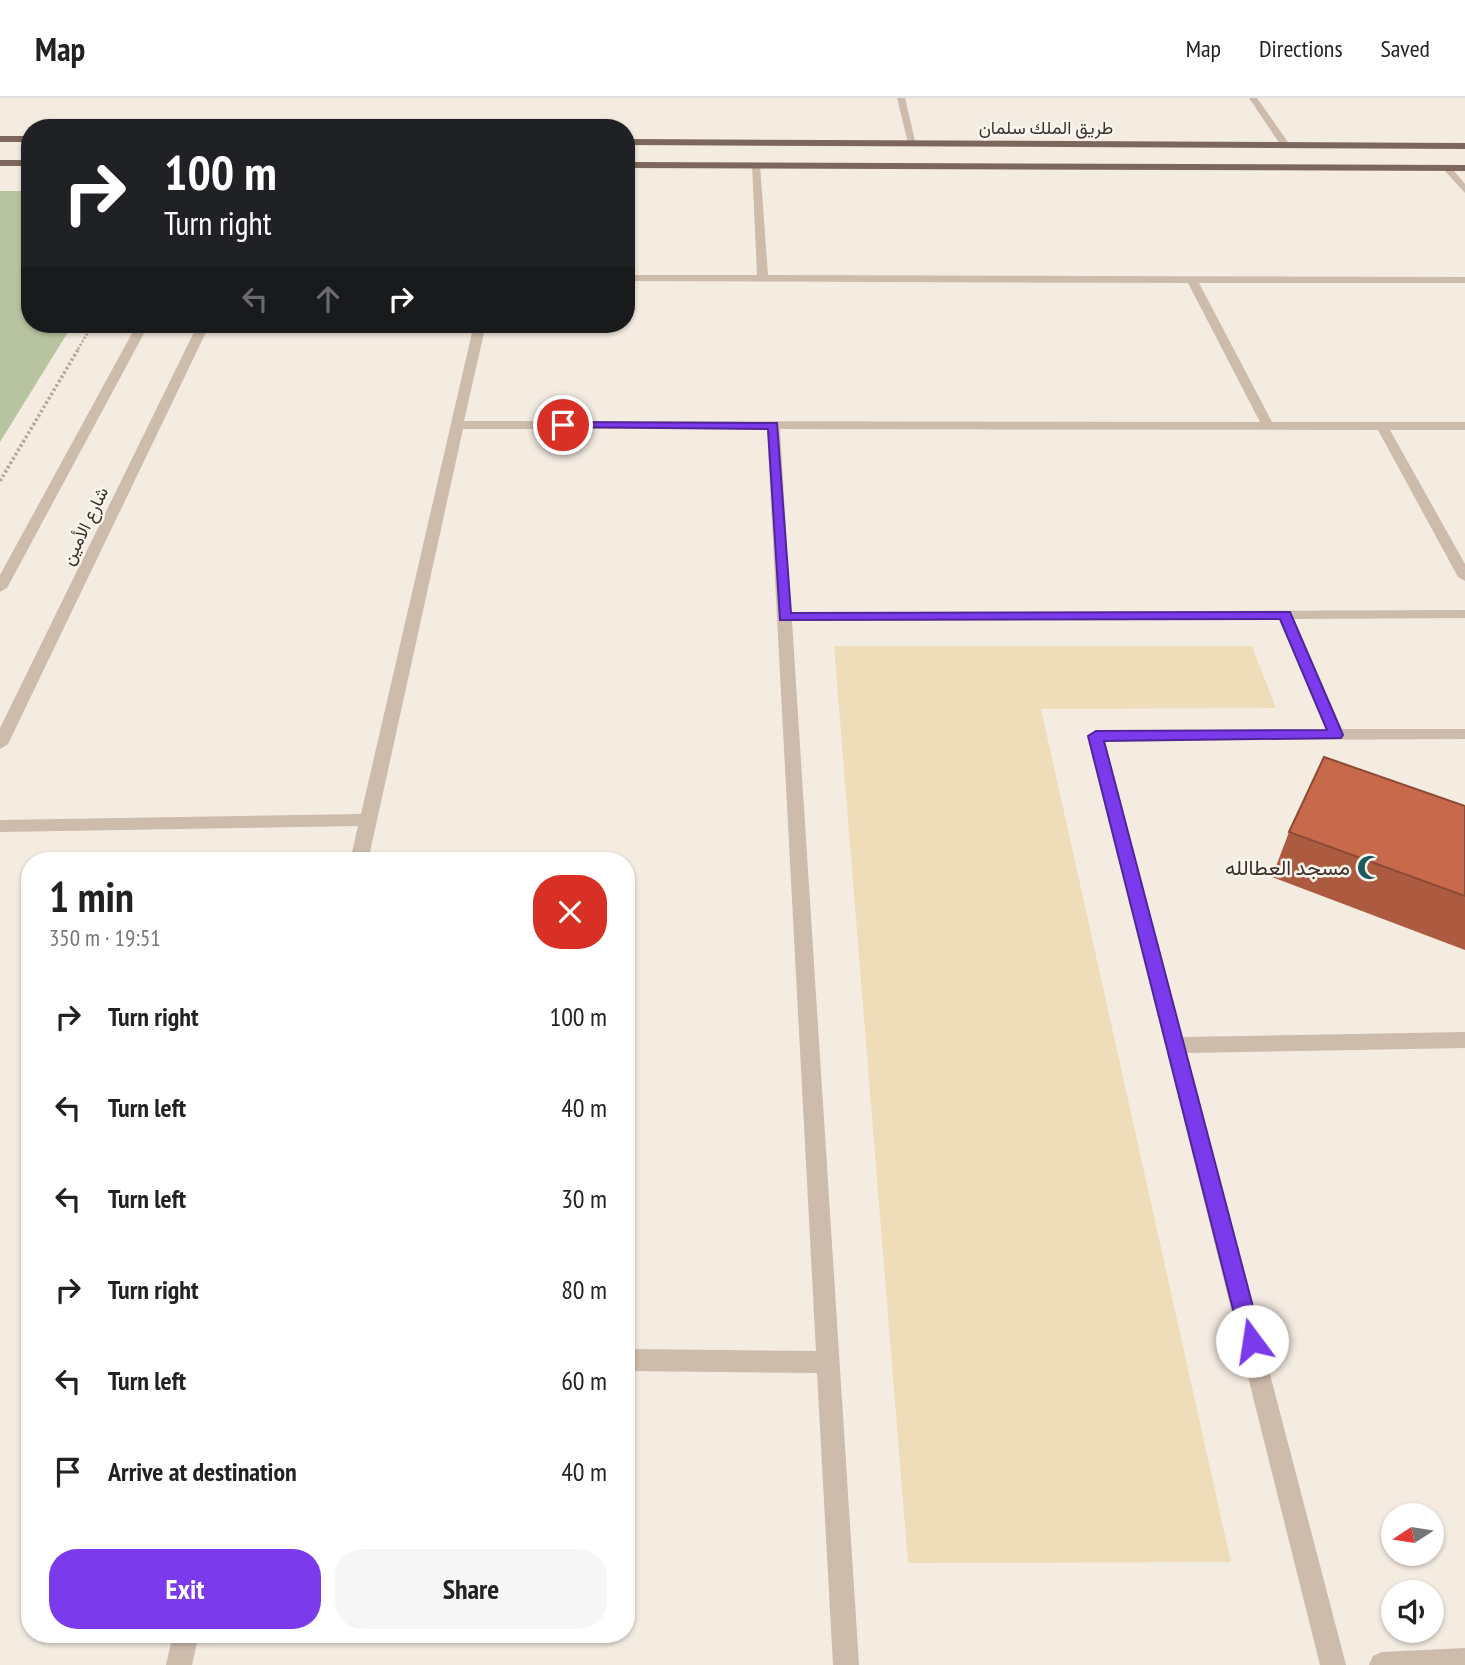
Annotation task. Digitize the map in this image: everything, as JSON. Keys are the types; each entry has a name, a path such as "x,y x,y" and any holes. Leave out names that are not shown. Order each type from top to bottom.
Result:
{"main road":[{"path":"0,139 21,139"},
{"name":"طريق الملك سلمان","path":"635,142 1465,146"},
{"path":"0,163 21,163"},
{"name":"طريق الملك سلمان","path":"635,165 1465,168"}],"street":[{"path":"901,98 912,143"},
{"path":"1253,98 1284,145"},
{"path":"755,165 763,278"},
{"path":"1447,168 1465,190"},
{"path":"635,278 1465,280"},
{"path":"1192,279 1268,426"},
{"path":"0,588 138,333"},
{"name":"شارع الأمين","path":"0,744 200,333"},
{"path":"361,852 478,333"},
{"path":"457,425 1465,426"},
{"path":"773,425 846,1665"},
{"path":"1382,426 1465,577"},
{"path":"785,617 1465,614"},
{"path":"1285,615 1336,735"},
{"path":"1333,1665 1177,1045 1096,736 1465,734"},
{"path":"0,826 368,820"},
{"path":"1177,1045 1465,1040"},
{"path":"635,1360 829,1362"},
{"path":"179,1665 184,1643"},
{"path":"1382,1665 1465,1661"}],"path":[{"path":"0,481 88,333"}],"green space":[{"path":"0,191 21,191 21,333 67,333 0,442"}],"sand":[{"path":"834,646 1252,646 1276,708 1041,709 1231,1562 908,1563"}],"building":[{"path":"1324,757 1465,806 1465,896 1289,832"}],"place":[{"name":"مسجد العطالله","path":"1370,868"}],"route":[{"path":"563,425 773,425 785,617 1285,615 1336,735 1096,736 1252,1341"}]}
